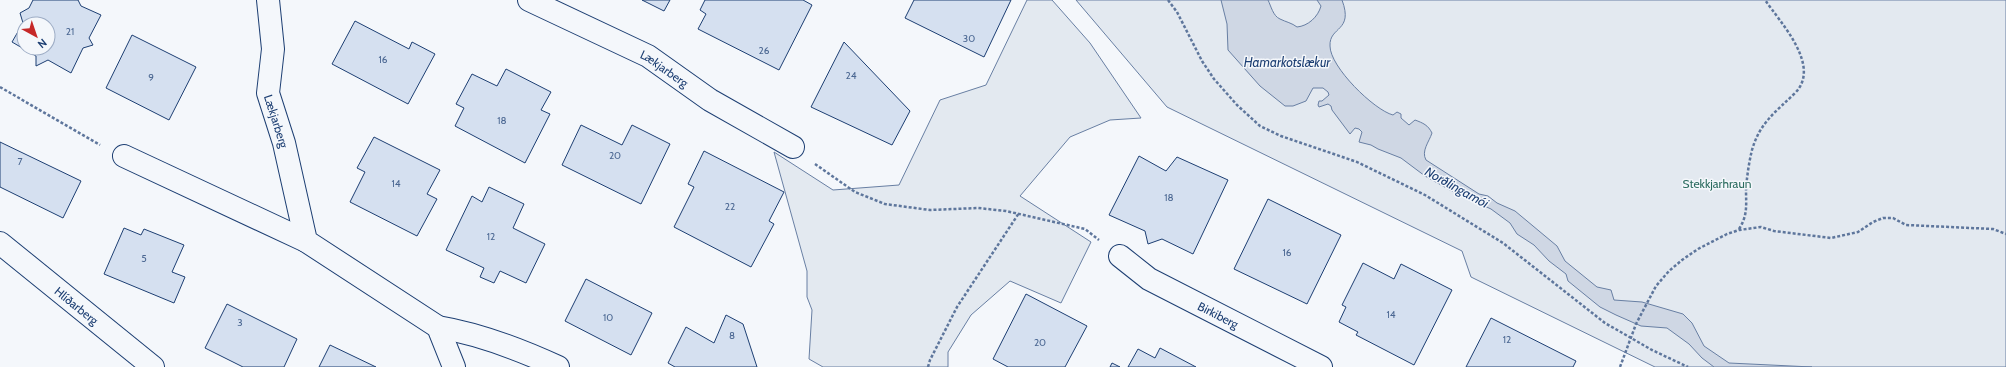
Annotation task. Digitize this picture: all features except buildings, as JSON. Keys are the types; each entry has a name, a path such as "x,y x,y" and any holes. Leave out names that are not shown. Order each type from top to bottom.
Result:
{"street":[{"name":"Lækjarberg","path":"268,0 273,49 268,93 284,143 306,241"},
{"name":"Lækjarberg","path":"529,0 648,56 710,100 793,147"},
{"path":"124,156 306,241 438,328 470,333 531,354 558,367"},
{"name":"Hlíðarberg","path":"0,243 153,367"},
{"name":"Birkiberg","path":"1120,256 1149,279 1321,367"},
{"path":"438,328 454,367"}],"path":[{"path":"1168,0 1177,12 1202,61 1214,79 1237,105 1260,126 1281,136 1357,162 1425,195 1503,244 1605,323 1688,367"},
{"path":"1739,230 1747,214 1747,181 1755,141 1767,119 1796,93 1803,80 1802,60 1795,43 1765,0"},
{"path":"0,88 103,146 124,156"},
{"path":"793,147 819,168 855,192 885,204 930,210 978,208 1019,213 1085,229 1120,256"},
{"path":"928,367 930,360 957,307 1019,213"},
{"path":"1620,367 1636,324 1647,300 1669,271 1698,249 1739,230 1761,227 1774,231 1831,238 1858,232 1873,222 1883,218 1893,218 1906,225 1993,229 2006,234"}],"green space":[{"path":"1027,0 1052,0 1090,43 1141,118 1110,120 1070,137 1020,196 1091,242 1061,303 1010,281 971,315 948,352 948,367 823,367 809,359 812,310 807,297 807,271 774,152 833,190 899,185 940,100 986,85"},
{"name":"Stekkjarhraun","path":"1076,0 2006,0 2006,367 1655,367 1471,277 1462,251 1167,107"}],"water":[{"name":"Hamarkotslækur","path":"1221,0 1268,0 1278,18 1297,27 1309,23 1318,14 1321,6 1317,0 1342,0 1345,10 1345,18 1340,28 1333,35 1330,46 1332,55 1337,65 1354,86 1375,105 1393,115 1397,112 1401,114 1401,118 1409,125 1415,120 1423,123 1429,128 1432,133 1424,153 1426,160 1479,194 1488,196 1497,203 1515,211 1557,246 1565,261 1597,287 1611,290 1614,300 1642,302 1683,314 1692,323 1704,346 1729,363 1812,367 1714,367 1702,358 1689,344 1667,328 1641,326 1600,307 1568,281 1566,274 1549,261 1534,245 1517,234 1510,223 1491,209 1450,190 1425,176 1401,158 1371,145 1359,142 1362,132 1359,129 1355,128 1350,134 1332,110 1331,106 1328,104 1319,107 1319,101 1322,101 1329,95 1323,88 1313,88 1306,101 1293,106 1285,106 1260,86 1228,50 1227,24"}],"water label":[{"name":"Norðlingamói","path":"1457,187"}]}
